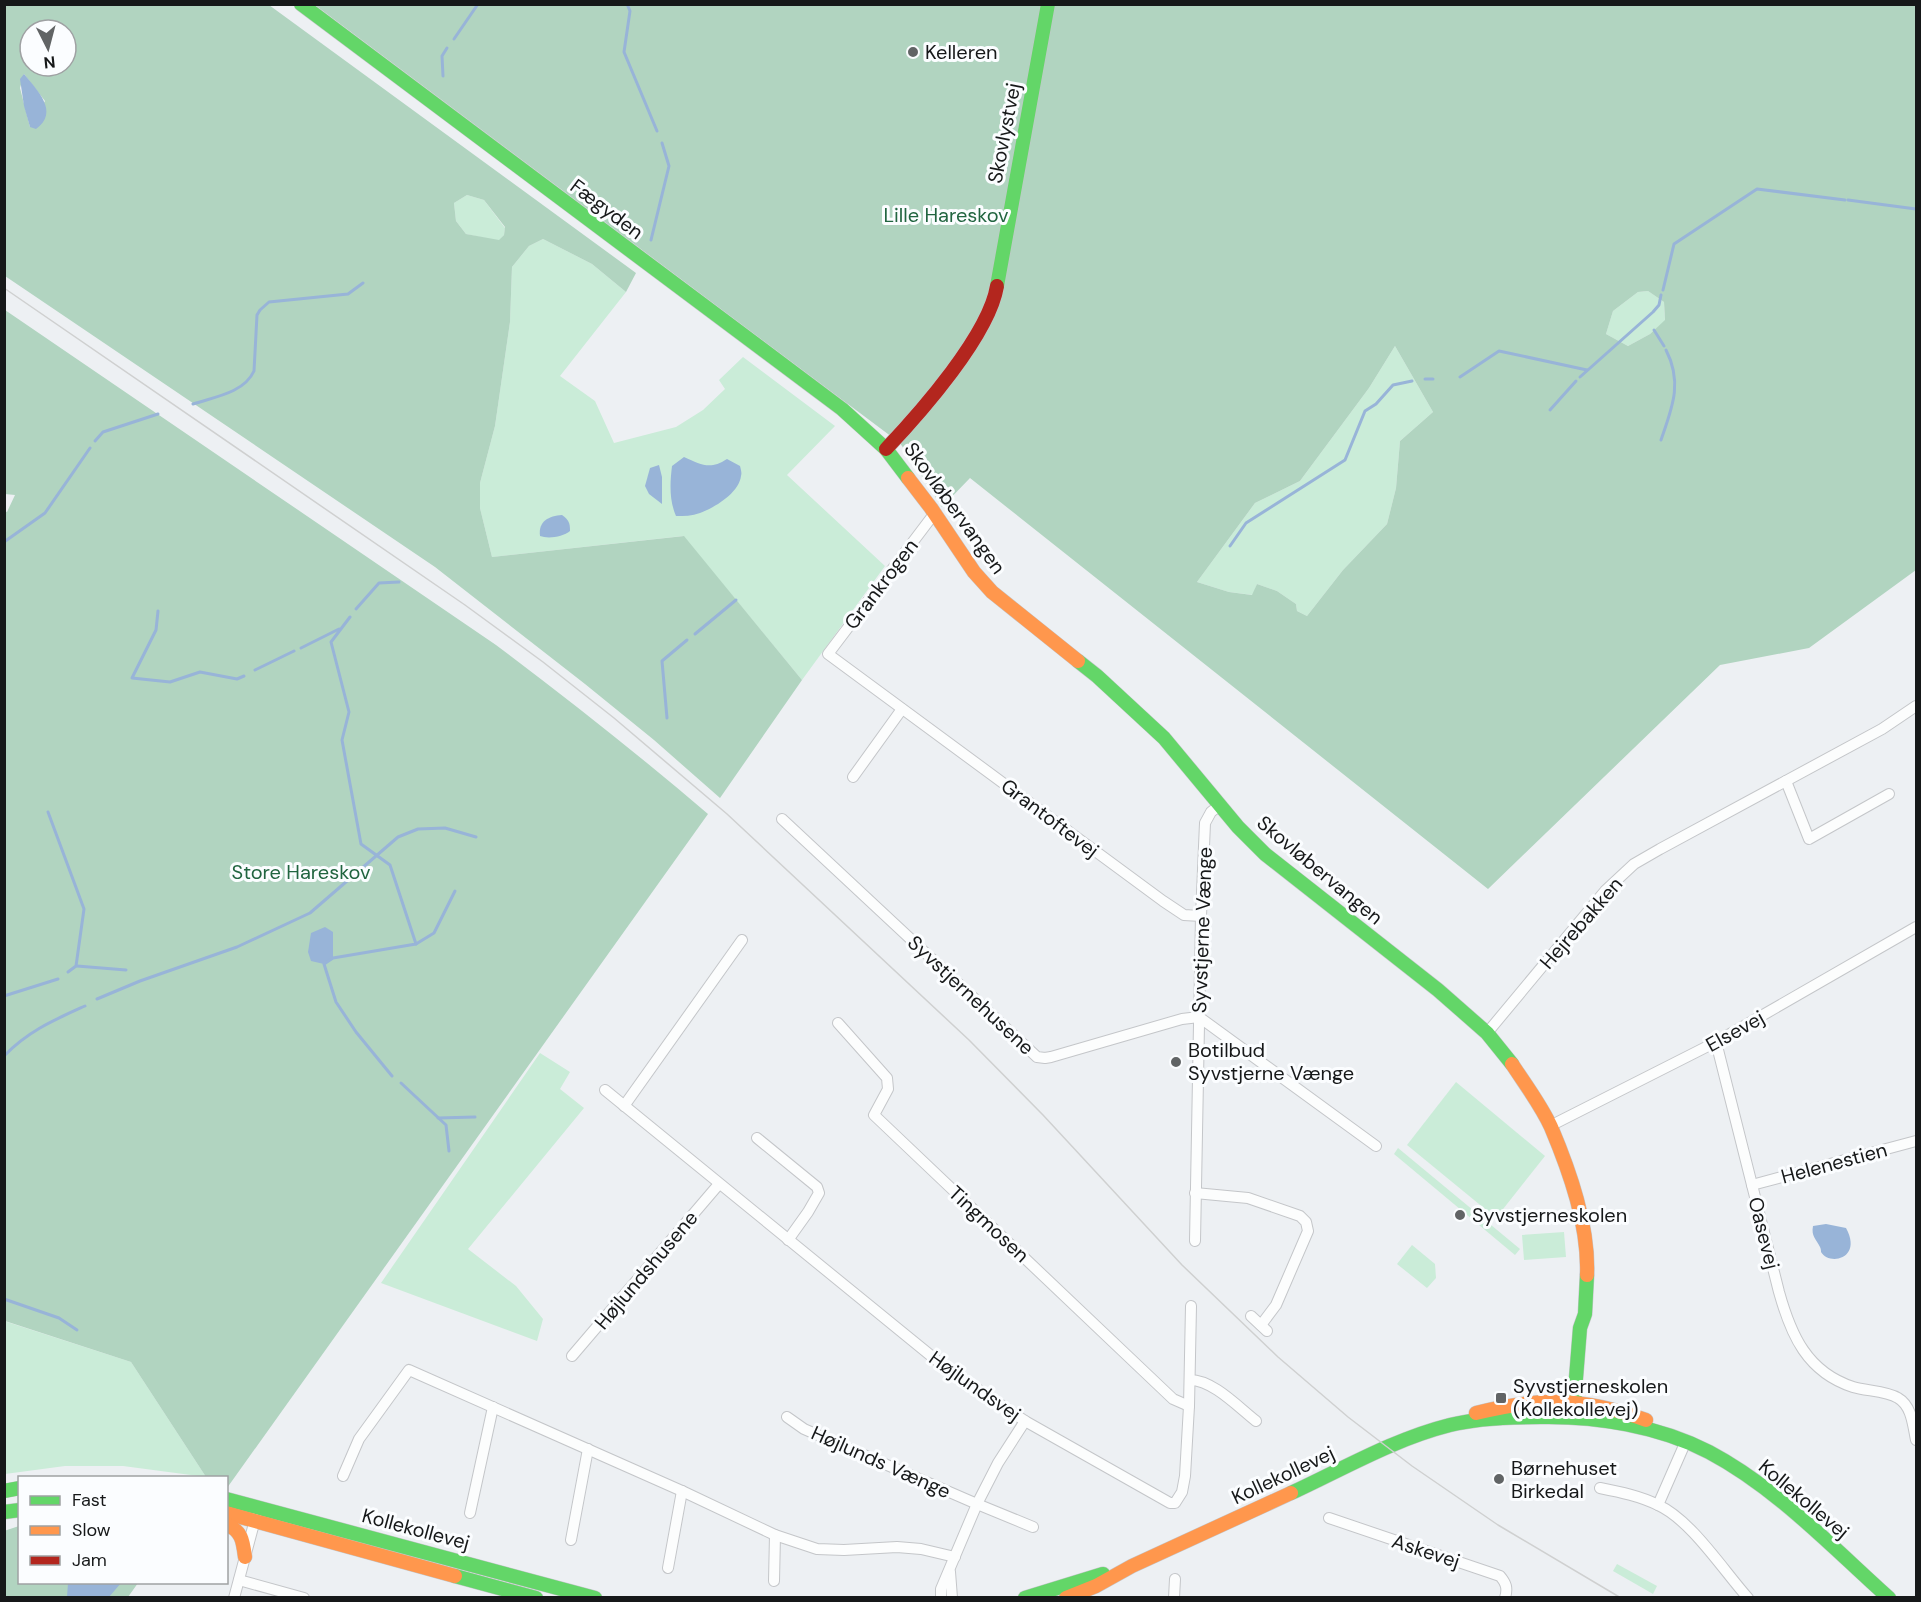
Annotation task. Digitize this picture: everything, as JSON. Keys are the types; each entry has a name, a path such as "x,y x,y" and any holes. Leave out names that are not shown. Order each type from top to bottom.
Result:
{"street":[{"name":"Fægyden","path":"301,4 842,409 886,449"},
{"name":"Skovlystvej","path":"886,449 912,421 967,350 986,318 996,292 1048,4"},
{"name":"Skovløbervangen","path":"886,449 974,572 992,592 1096,676 1164,738 1265,854 1435,988 1487,1033 1519,1075 1550,1126 1567,1170 1584,1234 1587,1270 1585,1314 1589,1329 1577,1417"},
{"name":"Grankrogen","path":"828,654 934,514"},
{"name":"Grantoftevej","path":"828,654 1163,901 1184,915 1201,916"},
{"name":"Hejrebakken","path":"1487,1033 1605,891 1635,864 1882,729 1917,706"},
{"path":"853,777 902,709"},
{"path":"1786,781 1809,838 1889,794"},
{"name":"Syvstjerne Vænge","path":"1195,1241 1205,823 1211,812 1220,805"},
{"name":"Syvstjernehusene","path":"782,819 1037,1056 1051,1057 1182,1019 1199,1017"},
{"name":"Elsevej","path":"1550,1126 1716,1042 1917,927"},
{"path":"624,1106 742,940"},
{"path":"1199,1017 1376,1146"},
{"name":"Tingmosen","path":"838,1023 887,1078 888,1089 874,1114 1173,1399 1189,1406"},
{"name":"Oasevej","path":"1716,1042 1784,1311 1794,1337 1816,1365 1835,1378 1854,1387 1898,1398 1909,1409 1917,1440"},
{"name":"Højlundsvej","path":"605,1090 946,1368 1025,1421 1165,1501 1175,1503 1182,1492 1185,1476 1189,1406"},
{"path":"758,1138 817,1186 819,1193 788,1239"},
{"name":"Helenestien","path":"1752,1185 1917,1141"},
{"name":"Højlundshusene","path":"572,1356 719,1184"},
{"path":"1195,1193 1248,1198 1300,1216 1306,1222 1308,1231 1264,1328 1251,1316"},
{"path":"1189,1406 1191,1306"},
{"path":"343,1476 359,1439 409,1370 776,1535 817,1549 897,1547 921,1549 954,1557"},
{"path":"1190,1380 1200,1380 1209,1384 1256,1421"},
{"name":"Kollekollevej","path":"1066,1598 1380,1452 1453,1424 1467,1415 1517,1403 1539,1401 1579,1403 1642,1419 1674,1431 1686,1441"},
{"path":"470,1513 493,1407"},
{"name":"Kollekollevej","path":"1453,1424 1540,1415 1577,1417 1610,1421 1686,1441 1716,1455 1764,1488 1889,1598"},
{"name":"Højlunds Vænge","path":"787,1417 804,1429 1033,1527"},
{"path":"940,1598 941,1589 977,1504 998,1463 1025,1421"},
{"path":"1658,1505 1686,1441"},
{"path":"571,1540 588,1449"},
{"path":"1600,1488 1627,1493 1668,1511 1696,1535 1748,1598"},
{"path":"668,1568 682,1491"},
{"name":"Kollekollevej","path":"228,1500 256,1514 536,1598"},
{"name":"Kollekollevej","path":"228,1513 256,1514 596,1598"},
{"path":"234,1598 256,1514"},
{"name":"Askevej","path":"1329,1518 1500,1576 1508,1590 1505,1598"},
{"path":"228,1525 240,1532 245,1557"},
{"path":"774,1581 776,1535"},
{"name":"Kollekollevej","path":"1025,1598 1132,1566"},
{"path":"950,1572 952,1598"},
{"path":"1174,1598 1175,1579"},
{"path":"239,1580 304,1598"}],"green space":[{"path":"4,5 269,5 636,273 626,292 592,264 543,239 529,246 512,267 510,322 495,426 480,483 480,508 492,557 684,536 802,680 720,798 585,684 435,567 5,276","holes":["467,195 484,200 505,227 504,235 499,240 466,234 456,221 454,203"]},
{"name":"Lille Hareskov","path":"315,5 1916,5 1916,570 1809,648 1720,665 1488,889 970,478 942,507 900,443","holes":["1648,291 1664,302 1665,320 1650,334 1628,346 1606,334 1613,311 1638,292","1395,346 1433,412 1400,441 1396,488 1387,524 1343,570 1307,616 1297,611 1296,604 1277,591 1257,584 1252,595 1229,592 1197,582 1255,503 1300,481 1369,388"]},
{"path":"467,195 484,200 505,228 504,235 499,241 466,234 456,221 454,203"},
{"path":"543,239 592,264 626,292 560,376 595,401 614,443 676,427 703,410 725,389 719,380 743,357 835,426 787,475 885,566 802,680 683,536 492,557 480,508 480,483 495,426 510,322 512,267 529,246"},
{"path":"1648,291 1664,302 1665,321 1650,334 1628,346 1606,334 1613,311 1638,292"},
{"name":"Store Hareskov","path":"5,310 496,645 656,770 708,814 228,1487 228,1476 205,1476 131,1362 5,1321 4,511 7,512 15,495 5,494"},
{"path":"1395,346 1433,412 1400,441 1396,488 1387,524 1343,570 1307,616 1297,611 1296,604 1277,591 1257,584 1253,595 1229,592 1197,582 1255,503 1300,481 1369,388"},
{"path":"540,1053 570,1072 560,1089 584,1108 468,1249 516,1286 543,1319 537,1341 381,1283"},
{"path":"1456,1082 1545,1156 1496,1218 1407,1145"},
{"path":"1398,1148 1520,1249 1515,1255 1394,1154"},
{"path":"1564,1232 1566,1257 1524,1260 1522,1235"},
{"path":"1412,1245 1435,1264 1436,1278 1427,1288 1397,1264"},
{"path":"4,1321 131,1362 205,1476 123,1466 65,1466 5,1474"},
{"path":"18,1526 18,1584 137,1584 128,1597 5,1597 4,1531"},
{"path":"1617,1564 1657,1586 1653,1594 1613,1571"}],"water":[{"path":"27,78 44,101 46,115 36,129 30,127 20,79"},
{"path":"684,457 706,465 727,459 740,466 741,474 736,488 712,508 694,515 676,516 672,504 672,466"},
{"path":"659,465 662,477 662,504 649,494 645,486 650,468"},
{"path":"562,515 569,522 570,531 555,537 540,536 545,520"},
{"path":"325,927 333,932 333,958 324,964 311,961 308,952 311,933"},
{"path":"1826,1224 1846,1228 1850,1247 1848,1253 1843,1257 1831,1259 1821,1252 1813,1235 1813,1226"},
{"path":"68,1584 120,1584 109,1597 67,1597"}],"waterway":[{"path":"454,39 478,4"},
{"path":"627,4 630,11 624,52 657,131"},
{"path":"443,76 442,56 447,48"},
{"path":"651,240 669,166 662,143"},
{"path":"1663,290 1674,244 1757,189 1845,200"},
{"path":"1848,200 1916,209"},
{"path":"193,404 228,393 249,378 254,371 257,315 269,302 348,294 363,283"},
{"path":"1580,377 1653,312 1659,305 1661,295"},
{"path":"1654,330 1664,346"},
{"path":"1661,440 1672,406 1675,385 1674,373 1666,350"},
{"path":"1460,377 1499,351 1587,370"},
{"path":"1425,379 1433,379"},
{"path":"1230,546 1246,523 1345,460 1365,411 1376,404 1393,385 1412,381"},
{"path":"1550,410 1576,381"},
{"path":"95,441 103,432 158,414"},
{"path":"4,542 45,513 90,448"},
{"path":"356,609 379,583 399,582"},
{"path":"695,634 736,600"},
{"path":"158,611 156,630 132,678 170,682 200,672 237,679 244,676"},
{"path":"350,617 331,642 349,712 342,740 361,844 390,865 416,944 333,958 324,964 336,1002 356,1032 392,1076"},
{"path":"301,648 339,629"},
{"path":"667,718 662,661 687,640"},
{"path":"255,670 294,651"},
{"path":"48,812 84,909 76,966 68,972"},
{"path":"97,999 140,981 237,947 310,913 398,837 418,829 445,828 476,837"},
{"path":"416,944 434,933 455,891"},
{"path":"77,966 126,970"},
{"path":"4,996 58,979"},
{"path":"4,1056 32,1033 85,1006"},
{"path":"401,1083 446,1125 449,1151"},
{"path":"438,1118 475,1117"},
{"path":"4,1299 59,1318 77,1330"}],"tram line":[{"path":"4,288 465,605 614,718 727,814 969,1040 1043,1115 1182,1265 1278,1357 1348,1417 1412,1466 1498,1525 1621,1598"}],"traffic: fast":[{"path":"301,4 842,409 886,449 908,478"},
{"path":"997,286 1048,4"},
{"path":"1078,661 1164,738 1238,827 1265,854 1438,990 1487,1033 1512,1064"},
{"path":"1577,1417 1574,1403 1580,1328 1585,1314 1587,1275"},
{"path":"1291,1493 1389,1446 1429,1431 1460,1423 1483,1419 1562,1417 1627,1424 1690,1443 1734,1467 1803,1519 1889,1598"},
{"path":"4,1491 18,1488"},
{"path":"228,1500 595,1598"},
{"path":"4,1512 18,1510"},
{"path":"1025,1598 1103,1574"},
{"path":"455,1576 536,1598"}],"traffic: slow":[{"path":"908,478 974,572 992,592 1078,661"},
{"path":"1512,1064 1547,1119 1565,1162 1577,1200 1585,1238 1587,1275"},
{"path":"1476,1413 1521,1404 1561,1402 1602,1407 1646,1420"},
{"path":"1066,1598 1096,1586 1132,1566 1291,1493"},
{"path":"228,1514 455,1576"},
{"path":"228,1525 239,1533 245,1557"}],"traffic: jam":[{"path":"886,449 917,415 968,349 991,306 997,286"}],"place":[{"name":"Kelleren","path":"913,52"},
{"name":"Botilbud Syvstjerne Vænge","path":"1176,1062"},
{"name":"Syvstjerneskolen","path":"1460,1215"},
{"name":"Syvstjerneskolen (Kollekollevej)","path":"1501,1398"},
{"name":"Børnehuset Birkedal","path":"1499,1479"}]}
